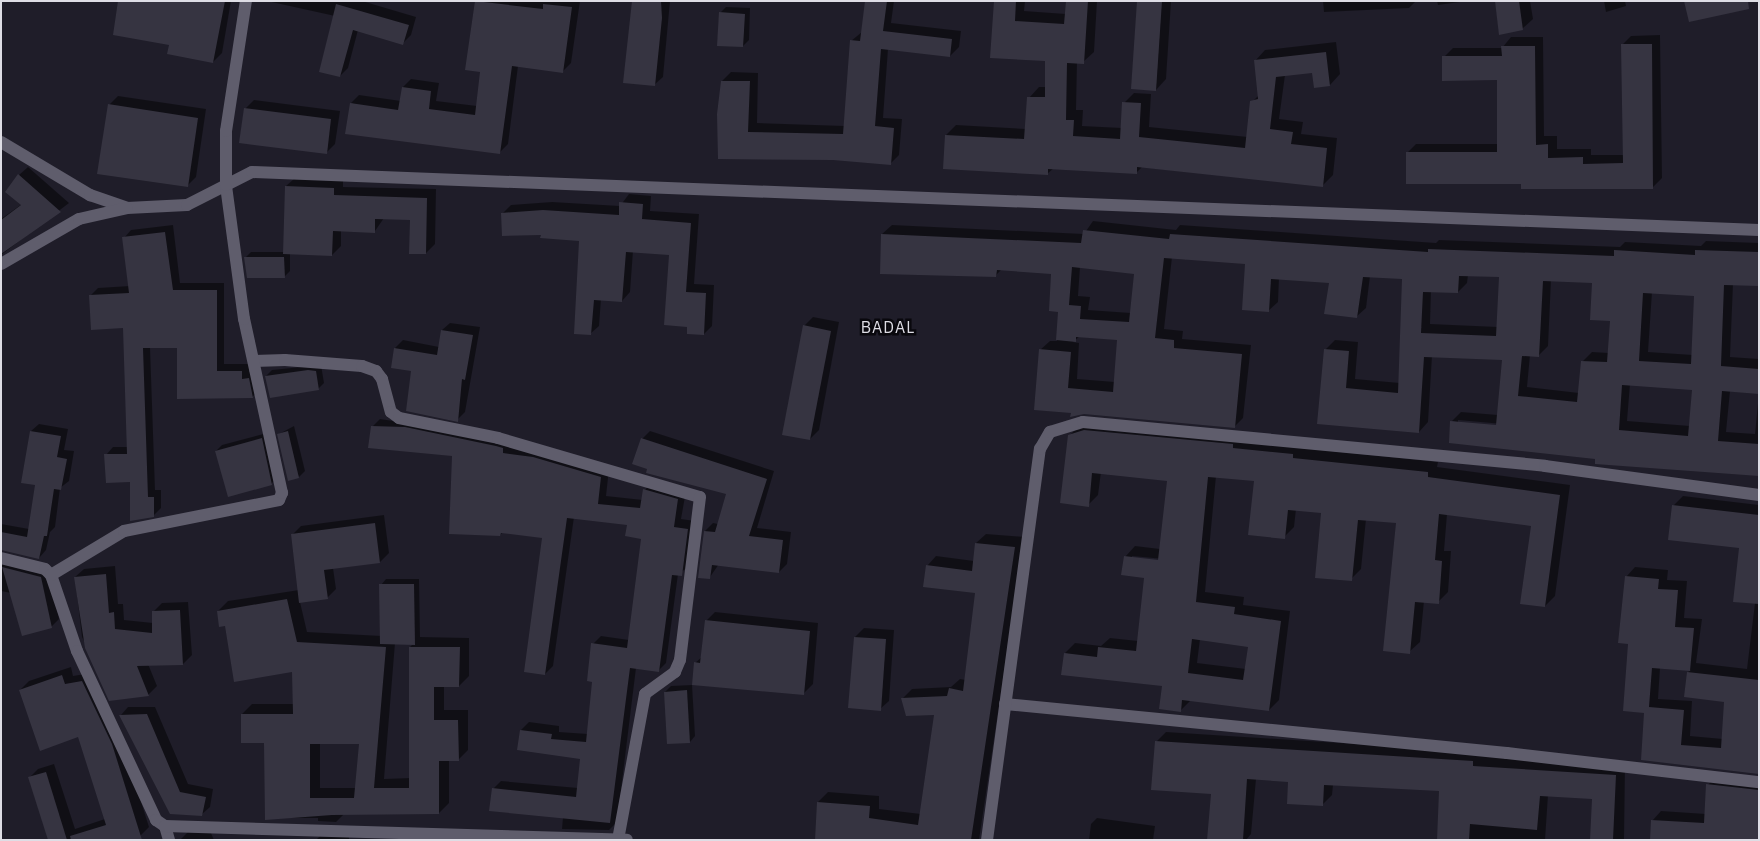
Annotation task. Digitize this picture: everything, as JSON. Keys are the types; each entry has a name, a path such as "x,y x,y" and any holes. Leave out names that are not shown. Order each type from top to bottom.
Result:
{"street":[{"path":"51,575 124,531 279,500 283,487 244,319 226,185 226,131 246,1"},
{"path":"1,142 90,196 127,208"},
{"path":"1,264 79,219 127,208 187,205 252,172 1759,230"},
{"path":"1,558 45,569 51,575 77,651 156,820 165,826 622,839 645,694 675,672 680,660 700,497 498,438 399,418 392,412 379,375 362,366 285,360 254,361"},
{"path":"987,840 1040,449 1050,432 1083,422 1545,466 1759,495"},
{"path":"1005,704 1507,753 1759,782"},
{"path":"165,826 169,840"}],"building":[{"path":"118,1 225,1 213,63 167,54 169,45 113,35"},
{"path":"475,1 543,9 543,4 572,7 563,73 512,66 500,154 345,134 350,103 398,110 402,87 431,91 429,109 475,115 480,72 465,70"},
{"path":"632,1 661,1 662,18 655,86 623,83"},
{"path":"865,1 887,1 883,31 952,39 950,57 881,49 875,126 894,128 891,165 833,160 718,159 717,114 721,81 750,81 748,132 843,134 850,40 860,41"},
{"path":"994,1 1016,1 1015,21 1064,24 1066,1 1088,1 1084,64 1067,63 1066,120 1074,120 1073,136 1120,139 1122,102 1141,103 1139,137 1245,148 1250,101 1258,99 1254,60 1326,52 1330,86 1314,88 1312,73 1276,77 1270,129 1293,132 1291,144 1327,148 1323,187 1137,167 1137,174 1048,169 1048,175 943,169 945,135 1024,139 1027,97 1045,97 1045,61 990,58"},
{"path":"1137,1 1162,1 1156,91 1131,89"},
{"path":"1495,1 1519,1 1523,30 1499,35"},
{"path":"1684,1 1748,1 1749,9 1689,22"},
{"path":"336,4 409,25 403,45 353,30 340,77 319,72"},
{"path":"719,12 745,14 743,47 717,46"},
{"path":"1621,44 1652,44 1653,189 1521,189 1521,184 1406,184 1406,152 1497,152 1497,80 1442,81 1442,56 1502,56 1501,46 1535,46 1536,145 1548,144 1548,158 1583,157 1583,164 1623,163"},
{"path":"108,104 198,118 188,187 97,174"},
{"path":"244,108 331,119 327,154 239,143"},
{"path":"18,174 61,212 1,254 1,220 21,205 5,192"},
{"path":"285,186 334,188 334,195 427,198 426,254 409,254 410,220 375,219 375,233 333,231 332,256 283,254"},
{"path":"619,202 643,204 642,219 691,223 686,292 706,293 704,335 687,334 687,327 664,325 669,255 626,252 622,302 594,300 591,335 574,334 579,241 540,238 541,235 502,236 501,213 543,210 619,215"},
{"path":"1083,230 1169,239 1170,234 1428,252 1428,249 1614,256 1614,250 1695,255 1695,250 1759,252 1759,286 1724,285 1721,366 1759,369 1759,394 1722,391 1718,441 1759,444 1759,476 1595,464 1595,459 1449,443 1450,421 1496,425 1502,360 1424,357 1419,433 1317,424 1324,349 1349,351 1346,388 1398,393 1402,279 1363,277 1357,318 1324,314 1329,283 1271,279 1269,312 1242,310 1245,264 1164,258 1155,338 1174,340 1174,348 1242,354 1235,428 1084,414 1070,417 1071,413 1034,410 1039,349 1071,352 1068,388 1113,392 1117,340 1076,337 1076,342 1056,340 1058,312 1049,311 1051,274 997,270 996,277 880,274 881,234 1081,243","holes":["1072,267 1134,274 1129,322 1080,319 1081,306 1069,305","1459,276 1499,277 1496,336 1421,333 1423,292 1458,293","1543,281 1592,283 1590,320 1610,321 1607,362 1581,361 1577,402 1518,396 1522,356 1539,357","1643,293 1694,296 1691,364 1639,361","1622,385 1692,390 1688,436 1619,430"]},
{"path":"165,232 173,290 217,290 217,371 242,371 242,379 249,378 253,398 177,399 177,348 143,348 148,497 154,497 154,517 130,521 130,482 106,483 104,454 127,454 123,328 91,330 89,295 129,293 122,237"},
{"path":"244,257 284,257 285,278 247,278"},
{"path":"803,325 831,331 810,440 782,435"},
{"path":"441,330 473,335 465,380 462,379 458,422 406,411 411,371 391,368 394,348 437,355"},
{"path":"308,370 316,371 319,390 270,398 265,376"},
{"path":"371,426 405,427 496,446 503,448 503,453 533,457 601,477 598,504 640,508 643,489 678,499 674,527 688,529 682,576 672,575 659,672 630,668 610,823 489,811 492,788 576,797 580,759 517,750 520,730 552,734 551,739 586,742 592,682 587,681 591,643 627,648 641,539 625,536 627,525 567,518 545,675 524,672 542,538 501,533 500,536 449,534 452,456 368,448"},
{"path":"1084,430 1233,444 1233,448 1293,454 1293,458 1428,472 1428,477 1560,495 1545,607 1520,604 1531,526 1439,514 1435,560 1442,561 1439,604 1415,602 1410,654 1383,651 1396,523 1358,520 1352,581 1315,578 1321,513 1288,510 1285,539 1248,535 1254,481 1208,477 1196,602 1235,607 1234,614 1281,621 1269,711 1182,700 1181,712 1159,709 1162,686 1061,675 1064,653 1097,657 1098,647 1136,651 1144,578 1121,575 1124,556 1158,560 1167,481 1092,473 1089,507 1060,503 1068,435","holes":["1192,639 1248,647 1243,680 1188,673"]},
{"path":"30,431 61,436 57,457 67,459 61,490 54,489 47,536 44,536 39,559 1,550 1,532 27,537 35,485 21,483"},
{"path":"288,431 299,478 288,481 277,434"},
{"path":"262,438 272,485 228,497 215,451"},
{"path":"641,438 767,479 749,536 783,540 779,573 712,565 710,579 698,578 704,531 715,532 726,494 646,473 647,469 632,464"},
{"path":"1672,505 1759,515 1759,604 1733,602 1739,548 1668,540"},
{"path":"375,523 380,563 324,570 328,599 299,603 291,534"},
{"path":"975,543 1015,547 971,840 815,840 817,802 870,806 869,818 918,825 934,715 906,716 901,698 947,696 949,688 963,691 975,593 923,587 926,565 972,571"},
{"path":"2,567 41,577 52,628 22,636"},
{"path":"106,574 109,613 114,612 115,629 152,633 152,611 180,610 183,665 137,666 149,696 109,701 85,648 74,577"},
{"path":"1625,576 1659,579 1658,589 1678,590 1675,627 1694,628 1690,671 1652,668 1649,707 1684,710 1681,745 1721,748 1724,702 1684,697 1687,672 1759,680 1759,774 1641,760 1644,713 1623,711 1628,644 1618,643"},
{"path":"379,584 414,584 415,645 380,644"},
{"path":"287,599 297,642 386,647 374,788 409,788 409,647 460,647 459,687 434,687 434,720 458,720 459,761 439,761 439,814 332,815 265,820 264,743 241,743 241,714 293,714 292,672 234,682 225,626 219,627 217,611","holes":["310,744 359,744 354,798 310,798"]},
{"path":"705,620 810,631 804,695 692,685 694,662 700,663"},
{"path":"854,637 886,639 881,711 848,708"},
{"path":"62,675 65,684 82,681 112,744 142,840 71,840 70,836 106,825 78,737 40,751 19,690"},
{"path":"687,690 690,743 667,744 664,692"},
{"path":"147,714 180,792 206,797 202,816 170,814 119,715"},
{"path":"1155,741 1473,761 1473,766 1616,775 1613,840 1590,840 1592,799 1540,796 1537,830 1470,824 1469,840 1437,840 1439,791 1324,785 1323,806 1287,804 1288,782 1247,779 1243,840 1207,840 1211,794 1151,790"},
{"path":"46,772 67,840 48,840 28,777"},
{"path":"1706,784 1759,790 1759,840 1650,840 1651,820 1704,823"}],"district":[{"name":"BADAL","path":"888,327"}]}
